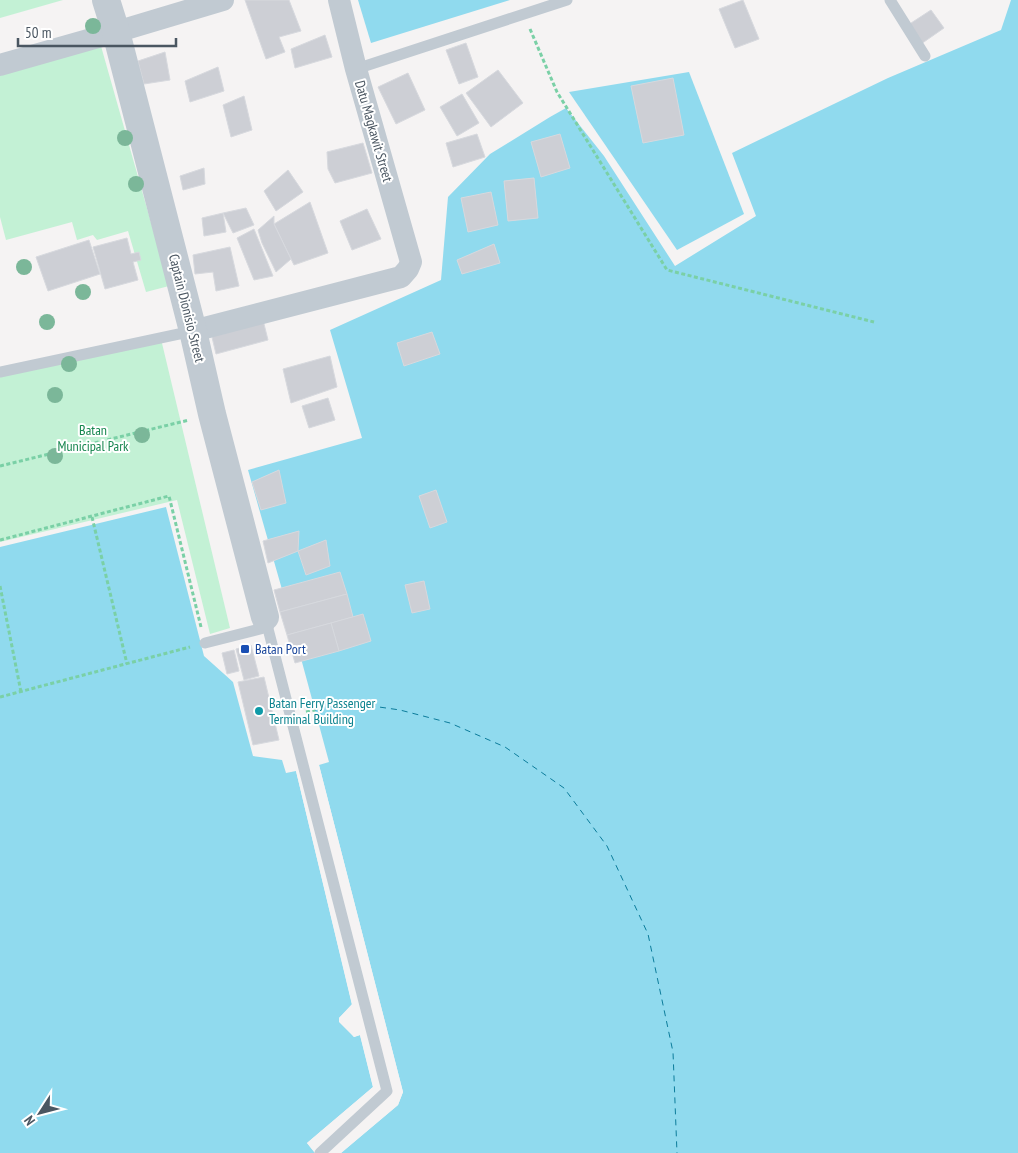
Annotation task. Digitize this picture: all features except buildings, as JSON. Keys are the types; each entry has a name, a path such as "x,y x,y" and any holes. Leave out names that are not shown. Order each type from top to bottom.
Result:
{"street":[{"name":"Captain Dionisio Street","path":"106,0 116,32 193,330 212,414 266,622"},
{"path":"0,65 223,0"},
{"name":"Datu Magkawit Street","path":"193,330 401,277 408,269 411,262 356,69 340,0"}],"lane":[{"path":"356,69 568,0"},
{"path":"890,0 925,56"},
{"path":"0,372 193,330"},
{"path":"205,643 266,622 387,1091 320,1153"}],"path":[{"path":"524,14 557,92 667,270 874,322"},
{"path":"0,466 212,414"},
{"path":"0,540 169,496 205,643 0,697"},
{"path":"92,517 127,664"},
{"path":"0,586 21,692"}],"green space":[{"path":"0,0 63,0 0,18"},
{"path":"97,32 169,286 146,292 128,231 97,240 93,235 77,240 72,222 6,240 0,217 0,59"},
{"name":"Batan Municipal Park","path":"161,339 230,628 210,634 177,500 0,542 0,377"}],"water":[{"path":"358,0 510,0 371,43"},
{"path":"1011,0 1018,0 1018,1153 341,1153 398,1105 403,1092 319,765 329,762 248,470 362,438 330,330 441,280 448,197 490,154 550,117 566,108 604,156 675,266 756,216 732,153 888,78 1001,30"},
{"path":"689,72 744,214 677,250 569,92"},
{"path":"166,507 204,656 233,682 253,756 282,760 286,773 296,771 352,1005 339,1018 354,1037 360,1035 373,1087 307,1143 315,1153 0,1153 0,547"}],"pier":[{"path":"319,765 403,1092 398,1105 341,1153 338,1153 396,1103 400,1092 316,766"},
{"path":"298,770 354,1004 342,1020 355,1034 360,1032 362,1034 375,1087 310,1143 317,1151 315,1153 307,1143 373,1087 360,1035 354,1037 339,1022 339,1018 352,1004 296,771"}],"ferry route":[{"path":"315,710 351,703 400,710 450,723 505,747 564,788 607,846 648,934 673,1052 677,1153"}],"place":[{"name":"Batan Port","path":"245,649"},
{"name":"Batan Ferry Passenger Terminal Building","path":"259,711"}]}
